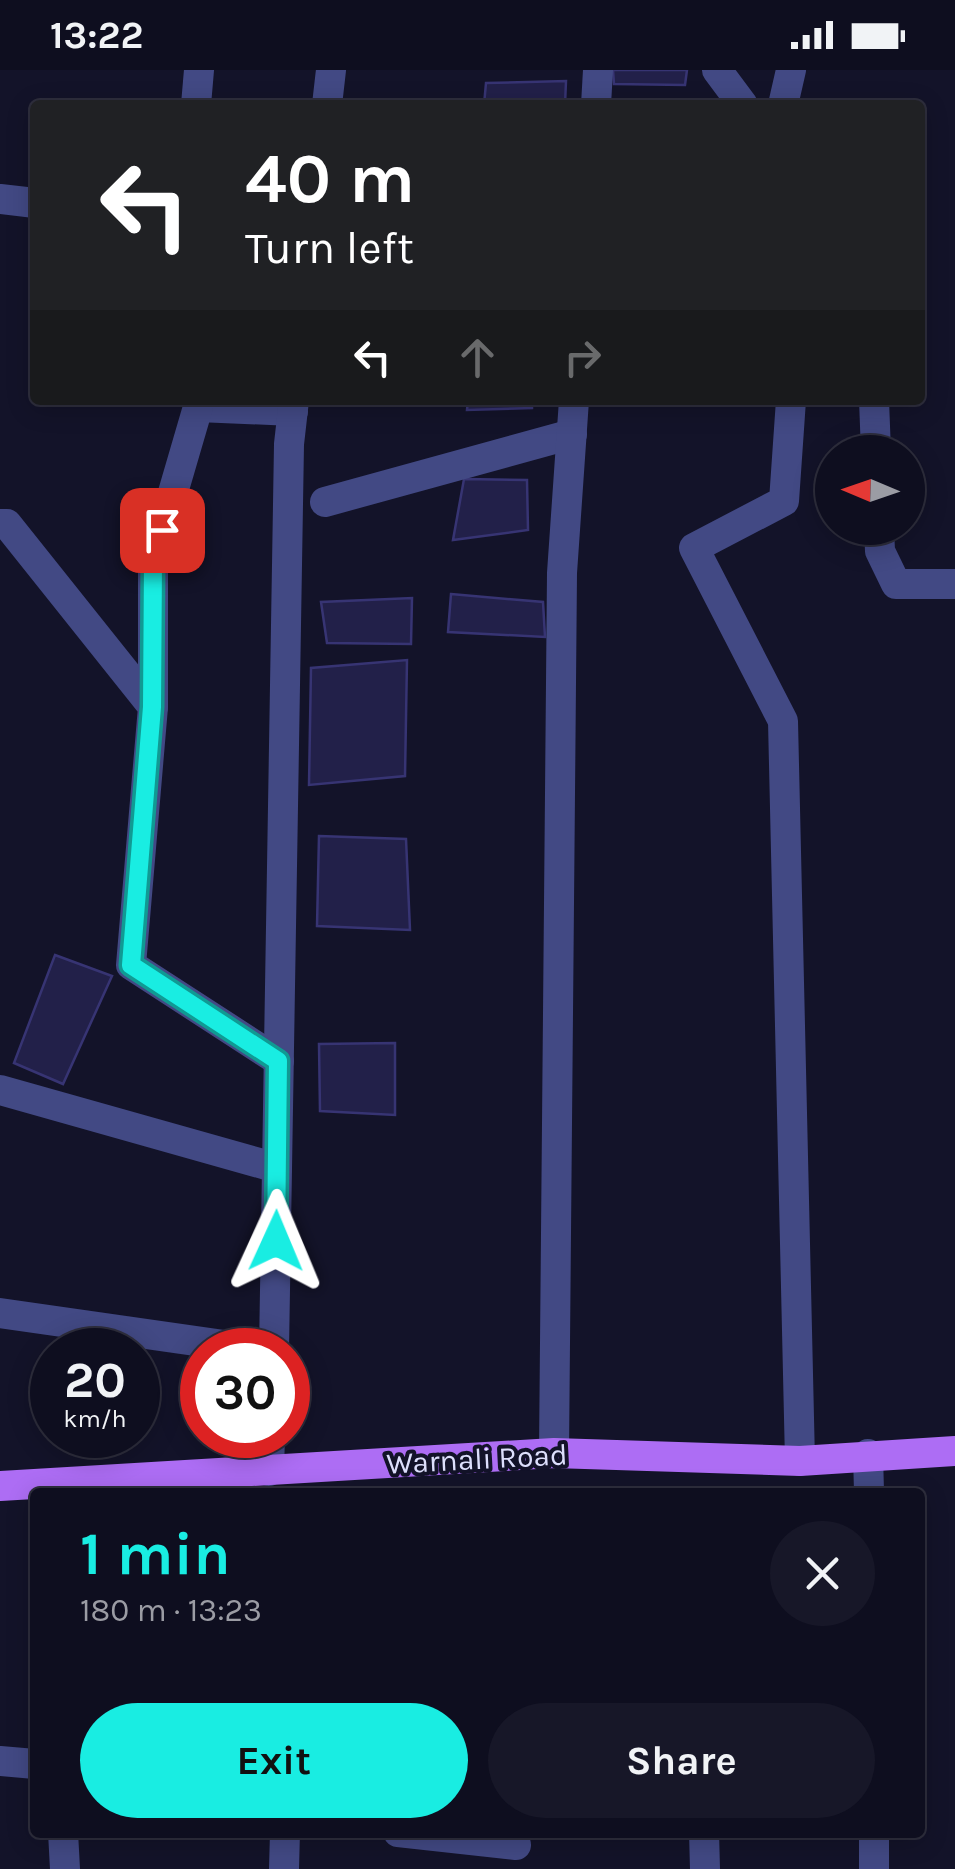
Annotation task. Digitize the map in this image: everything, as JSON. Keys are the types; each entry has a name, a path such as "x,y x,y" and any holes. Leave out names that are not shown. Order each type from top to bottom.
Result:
{"main road":[{"name":"Warnali Road","path":"0,1486 58,1487 554,1453 800,1461 955,1450"}],"street":[{"path":"196,100 198,70"},
{"path":"328,100 331,70"},
{"path":"596,100 598,70"},
{"path":"718,70 739,100"},
{"path":"783,100 791,70"},
{"path":"0,200 30,203"},
{"path":"198,405 153,561 152,707 131,965 278,1061"},
{"path":"246,405 294,406 274,1328"},
{"path":"554,1453 562,573 574,405"},
{"path":"791,405 784,502 694,548 783,721 800,1461"},
{"path":"874,405 875,435"},
{"path":"325,502 572,434"},
{"path":"0,524 8,524 152,707"},
{"path":"880,545 896,584 955,584"},
{"path":"0,1090 277,1168"},
{"path":"0,1313 180,1339"},
{"path":"868,1454 869,1488"},
{"path":"269,1458 269,1471"},
{"path":"0,1761 30,1764"},
{"path":"63,1838 65,1869"},
{"path":"284,1869 286,1838"},
{"path":"452,1838 516,1845"},
{"path":"704,1838 705,1869"},
{"path":"874,1838 874,1869"}],"building":[{"path":"613,70 687,70 685,85 614,84"},
{"path":"566,81 565,100 484,100 486,83"},
{"path":"468,405 532,405 532,408 467,410"},
{"path":"464,479 527,480 528,530 453,540"},
{"path":"451,594 543,602 545,637 448,632"},
{"path":"412,598 411,644 327,643 321,602"},
{"path":"407,660 405,776 309,785 311,668"},
{"path":"319,836 406,839 410,930 317,926"},
{"path":"55,955 112,976 63,1084 14,1063"},
{"path":"395,1043 395,1115 320,1111 319,1044"}],"route":[{"path":"162,530 153,561 152,707 131,965 278,1061 276,1241"}]}
